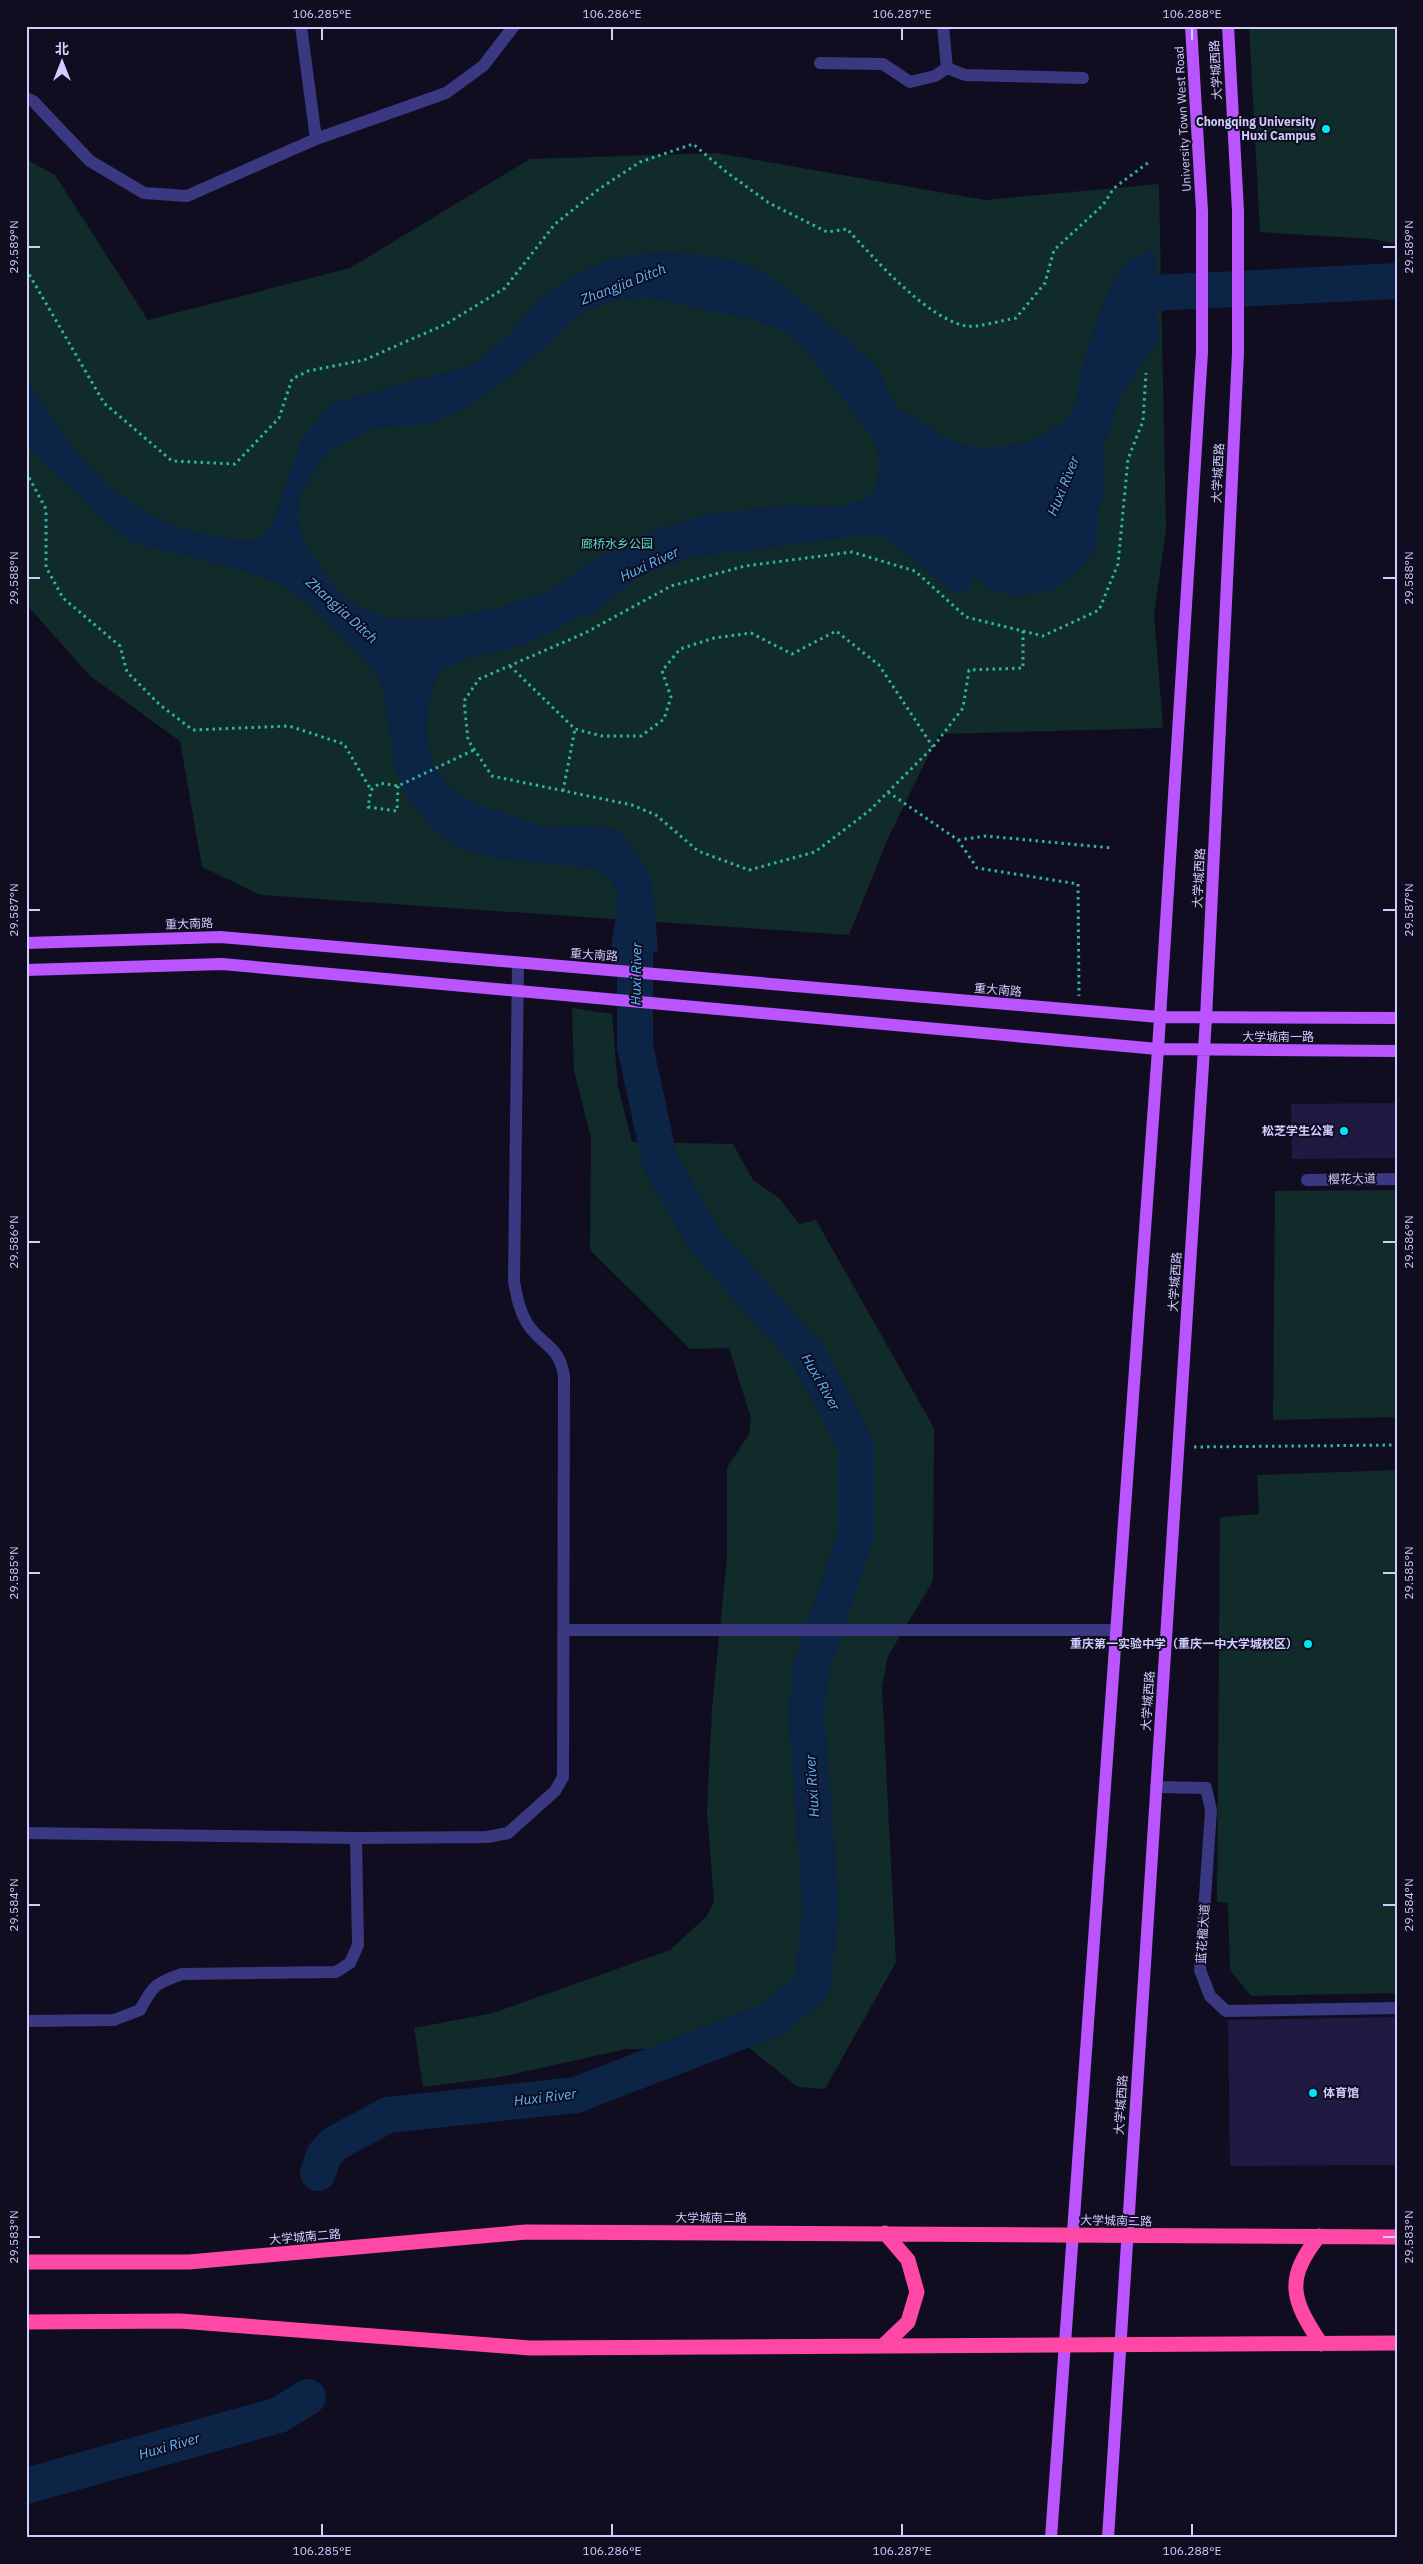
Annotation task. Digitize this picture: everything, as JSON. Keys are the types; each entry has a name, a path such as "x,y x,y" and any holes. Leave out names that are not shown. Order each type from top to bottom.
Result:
{"highway":[{"name":"大学城南二路","path":"26,2262 188,2262 526,2232 1397,2237"},
{"path":"883,2346 908,2322 917,2292 908,2260 885,2233"},
{"path":"1319,2236 1303,2257 1294,2287 1303,2316 1321,2344"},
{"path":"26,2322 180,2321 530,2348 1397,2343"}],"main road":[{"name":"University Town West Road","path":"1191,26 1202,210"},
{"name":"大学城西路","path":"1108,2538 1206,1018 1238,353 1238,210 1228,26"},
{"name":"大学城西路","path":"1051,2538 1158,1049 1202,352 1202,210"},
{"name":"重大南路","path":"26,943 220,937 1159,1017"},
{"path":"26,970 222,964 1158,1049"},
{"name":"大学城南一路","path":"1159,1017 1397,1018"},
{"name":"大学城南一路","path":"1158,1049 1397,1051"}],"street":[{"path":"301,26 316,139"},
{"path":"26,98 33,101 90,161 144,193 187,196 316,139 446,94 483,66 514,26"},
{"path":"943,26 947,68"},
{"path":"820,63 883,64 910,82 935,76 947,68"},
{"path":"947,68 965,74 1083,78"},
{"path":"26,1833 356,1838 487,1837 508,1833 555,1791 563,1777 564,1376 562,1361 550,1346 528,1325 520,1308 514,1282 518,963"},
{"name":"樱花大道","path":"1307,1180 1397,1179"},
{"path":"564,1630 1115,1630"},
{"name":"蓝花楹大道","path":"1156,1787 1206,1788 1211,1810 1200,1970 1210,1996 1226,2010 1397,2008"},
{"path":"26,2021 114,2020 140,2010 148,1994 158,1982 182,1974 336,1972 350,1964 358,1944 356,1838"}],"path":[{"path":"26,269 104,403 172,461 235,464 279,418 292,379 308,371 364,360 446,324 505,288 555,224 640,162 658,155 693,144 724,171 769,203 828,232 847,229 892,276 938,314 967,327 1016,318 1045,284 1054,250 1103,204 1114,188 1149,162"},
{"path":"1024,631 1024,668 969,670 964,708 933,747 869,811 815,852 749,870 698,851 656,815 632,805 492,776 468,740 464,701 479,679 585,633 671,586 745,566 852,552 915,571 966,617 1024,631 1043,636 1098,610 1118,564 1128,459 1143,422 1146,373"},
{"path":"26,472 46,509 46,567 63,598 120,646 127,672 160,705 193,730 288,726 344,744 371,790 368,806 397,811 398,786"},
{"path":"510,666 575,729 602,736 641,736 664,719 671,697 662,671 680,649 714,638 751,633 792,654 836,631 879,665 933,747"},
{"path":"563,791 575,729"},
{"path":"371,790 380,783 398,786 474,750"},
{"path":"888,792 958,840 977,868 1078,884 1079,1011"},
{"path":"958,840 986,836 1112,848"},
{"path":"1178,1447 1397,1446"}],"green space":[{"name":"Chongqing University Huxi Campus","path":"1249,26 1397,26 1397,244 1372,239 1260,232"},
{"name":"廊桥水乡公园","path":"717,153 985,200 1159,184 1166,530 1154,614 1163,728 939,734 889,836 849,935 261,895 202,867 180,741 90,676 26,604 26,159 55,175 148,320 350,268 530,159"},
{"path":"572,1008 612,1014 618,1087 632,1142 733,1144 753,1180 779,1198 799,1224 816,1220 934,1428 933,1581 888,1656 882,1687 896,1962 825,2089 798,2087 749,2048 626,2049 500,2077 423,2087 414,2028 493,2013 670,1950 706,1917 714,1902 707,1811 712,1708 727,1557 727,1468 749,1434 751,1418 729,1348 690,1349 590,1250 591,1139 574,1071"},
{"path":"1397,1190 1397,1417 1273,1420 1275,1191"},
{"path":"1397,1470 1397,1993 1251,1996 1230,1970 1228,1903 1217,1902 1220,1517 1259,1514 1257,1475"}],"water":[{"name":"Zhangjia Ditch","path":"1154,249 1158,344 1143,359 1136,376 1120,398 1103,447 1104,496 1098,509 1097,545 1085,564 1064,583 1052,590 1025,595 1009,595 991,590 974,575 967,591 957,595 884,537 864,535 689,558 638,577 589,615 582,615 527,644 465,659 443,670 435,681 428,705 426,734 432,763 451,789 477,804 546,827 592,825 620,831 648,872 654,898 658,953 611,947 619,898 610,878 596,868 498,859 459,848 431,828 408,799 394,766 384,694 374,670 316,610 279,583 231,567 129,541 100,518 82,497 38,458 26,443 26,379 75,450 108,487 152,516 191,531 233,540 256,540 263,537 273,522 300,443 326,410 338,401 469,366 503,340 540,299 572,277 606,261 624,256 666,253 689,254 732,261 768,276 790,292 873,362 891,398 900,409 950,441 969,446 998,447 1043,435 1056,428 1066,419 1076,399 1093,334 1112,283 1127,262","holes":["648,297 754,320 783,330 805,349 874,439 880,463 874,491 864,500 837,507 792,505 708,514 652,531 601,555 546,593 501,607 439,620 386,618 354,605 329,580 304,542 297,514 302,491 316,468 331,450 375,428 426,424 450,416 471,405 508,378 549,344 569,323 591,309 617,300"]}],"building":[{"name":"松芝学生公寓","path":"1397,1103 1397,1158 1292,1159 1291,1104"},
{"name":"体育馆","path":"1397,2017 1397,2165 1230,2166 1228,2020"}],"waterway":[{"name":"Huxi River","path":"1119,324 1153,293 1397,281"},
{"name":"Huxi River","path":"318,2173 324,2155 334,2144 388,2115 576,2095 773,2019 812,1986 821,1909 806,1713 812,1666 856,1535 856,1445 810,1358 704,1239 660,1162 635,1046 635,902"},
{"name":"Huxi River","path":"26,2486 279,2415 308,2397"}],"place":[{"name":"Chongqing University Huxi Campus","path":"1326,129"},
{"name":"松芝学生公寓","path":"1344,1131"},
{"name":"重庆第一实验中学（重庆一中大学城校区）","path":"1308,1644"},
{"name":"体育馆","path":"1313,2093"}]}
